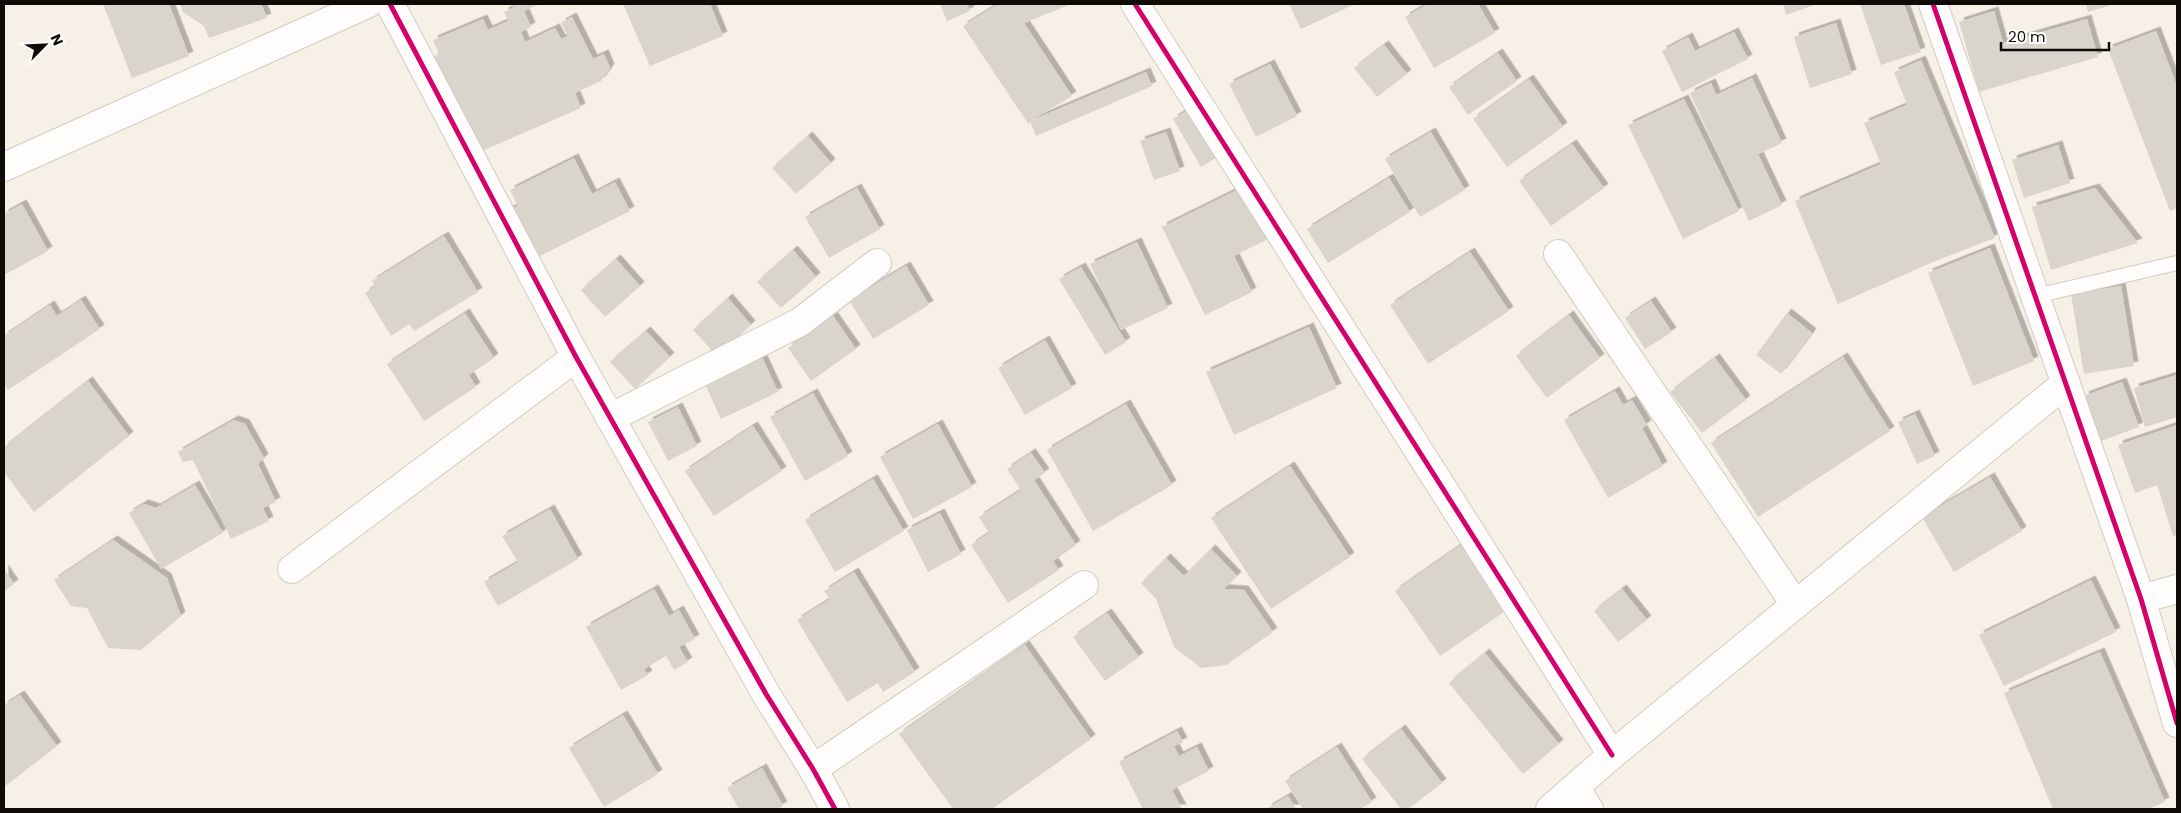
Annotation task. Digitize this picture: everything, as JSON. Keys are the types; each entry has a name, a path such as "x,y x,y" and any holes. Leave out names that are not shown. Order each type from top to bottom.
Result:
{"street":[{"path":"4,167 366,4"},
{"path":"390,4 576,357 766,694 813,769 834,809"},
{"path":"1134,4 1612,755"},
{"path":"1933,4 2141,599 2177,723"},
{"path":"1558,254 1796,604"},
{"path":"610,418 800,322 877,263"},
{"path":"292,570 576,357"},
{"path":"1550,809 1582,799 1612,755 2066,383"},
{"path":"813,769 1084,585"},
{"path":"2141,599 2177,589"}],"lane":[{"path":"2036,296 2177,263"}],"building":[{"path":"103,4 169,4 189,56 132,78"},
{"path":"180,4 261,4 267,18 209,38 204,26 183,12"},
{"path":"512,4 539,4 524,11 531,27 521,32 525,42 555,28 561,39 568,36 561,23 572,17 593,59 604,54 610,68 601,81 575,93 581,108 475,154 433,57 439,54 433,40 483,19 488,30 508,21 504,12 514,7"},
{"path":"623,4 710,4 723,36 650,66"},
{"path":"940,4 967,4 970,11 947,21"},
{"path":"998,4 1071,4 1024,23 1072,96 1030,121 1029,125 963,26"},
{"path":"1289,4 1355,4 1301,29"},
{"path":"1428,4 1478,4 1495,33 1434,68 1405,17"},
{"path":"1783,4 1817,4 1786,15"},
{"path":"1860,4 1904,4 1921,52 1881,65"},
{"path":"2086,4 2115,4 2088,12"},
{"path":"1994,11 2003,43 2087,19 2098,57 1979,92 1959,22"},
{"path":"1836,23 1852,74 1810,88 1794,37"},
{"path":"2156,31 2177,86 2177,208 2170,211 2108,49"},
{"path":"1734,32 1748,59 1682,92 1662,51 1688,37 1695,51"},
{"path":"1384,45 1407,74 1377,97 1354,68"},
{"path":"1498,53 1517,81 1468,115 1449,87"},
{"path":"1921,60 1995,238 1933,262 1838,304 1795,201 1881,164 1864,123 1907,105 1894,72"},
{"path":"1270,64 1297,116 1256,137 1229,84"},
{"path":"1146,72 1152,86 1036,136 1030,121"},
{"path":"1752,78 1782,143 1758,154 1782,205 1749,221 1690,93 1711,83 1716,95"},
{"path":"1529,79 1563,127 1507,167 1473,119"},
{"path":"1684,99 1739,211 1683,239 1628,125"},
{"path":"1190,109 1219,156 1201,167 1173,119"},
{"path":"1166,132 1180,171 1154,180 1140,141"},
{"path":"1431,132 1465,190 1420,217 1385,159"},
{"path":"808,136 831,163 796,194 772,168"},
{"path":"1572,144 1604,188 1551,226 1519,181"},
{"path":"2058,145 2070,183 2024,198 2012,160"},
{"path":"574,158 592,194 615,182 630,211 540,256 537,251 529,256 507,211 518,206 510,190"},
{"path":"1389,178 1410,212 1328,263 1307,229"},
{"path":"857,188 880,229 829,258 805,217"},
{"path":"1241,188 1266,240 1234,256 1252,292 1205,315 1162,227"},
{"path":"2095,188 2138,243 2051,270 2032,207"},
{"path":"22,204 48,251 4,275 4,214"},
{"path":"444,236 478,292 414,331 409,324 391,336 365,293 375,286 372,281"},
{"path":"1137,242 1168,308 1121,330 1090,264"},
{"path":"1990,248 2034,361 1973,386 1928,273"},
{"path":"793,250 816,277 781,308 757,282"},
{"path":"1470,252 1509,311 1428,364 1390,305"},
{"path":"616,259 640,286 605,317 581,290"},
{"path":"906,266 929,305 873,339 849,300"},
{"path":"1081,267 1126,342 1105,355 1059,279"},
{"path":"2121,286 2134,366 2084,374 2071,294"},
{"path":"728,298 751,325 717,356 693,330"},
{"path":"81,300 100,329 8,390 4,384 4,336 50,305 57,316"},
{"path":"1651,301 1672,332 1645,349 1625,318"},
{"path":"465,313 494,358 469,375 476,387 424,421 387,364"},
{"path":"1787,313 1812,333 1781,374 1756,355"},
{"path":"1569,315 1600,358 1547,398 1516,356"},
{"path":"833,316 856,349 811,381 788,348"},
{"path":"1309,327 1337,388 1234,435 1206,372"},
{"path":"646,331 670,357 635,389 610,362"},
{"path":"1045,340 1072,388 1025,415 998,368"},
{"path":"760,353 778,392 721,419 703,380"},
{"path":"1843,357 1890,431 1758,517 1711,443"},
{"path":"1715,358 1746,400 1702,433 1670,392"},
{"path":"2177,375 2177,417 2145,427 2134,388"},
{"path":"88,381 129,436 34,512 4,472 4,447"},
{"path":"2122,382 2139,427 2101,441 2084,396"},
{"path":"1615,391 1623,405 1632,400 1647,425 1642,428 1663,466 1608,498 1564,420"},
{"path":"813,393 848,456 805,481 770,417"},
{"path":"1126,404 1172,485 1093,531 1047,450"},
{"path":"678,407 697,446 668,461 648,422"},
{"path":"1915,414 1935,456 1917,464 1898,422"},
{"path":"234,420 245,424 264,458 258,464 276,502 263,508 269,521 231,539 193,460 183,462 178,452"},
{"path":"938,424 972,487 913,519 880,457"},
{"path":"2177,425 2177,535 2173,536 2157,485 2135,493 2118,445"},
{"path":"753,426 782,471 714,516 685,471"},
{"path":"1031,453 1045,473 1034,480 1076,545 1053,561 1059,570 1008,603 971,545 989,533 979,517 1021,490 1007,469"},
{"path":"1290,466 1350,557 1271,609 1211,518"},
{"path":"1990,477 2022,531 1954,572 1922,517"},
{"path":"873,479 904,531 835,572 805,520"},
{"path":"195,485 223,533 161,569 129,513 144,504 156,508"},
{"path":"550,509 578,559 498,606 484,582 518,562 502,536"},
{"path":"940,513 961,554 928,572 907,530"},
{"path":"113,540 167,578 181,616 141,650 108,648 87,608 71,606 54,580"},
{"path":"1462,544 1507,610 1440,656 1395,591"},
{"path":"1211,549 1237,576 1224,589 1244,590 1273,632 1226,665 1201,668 1174,647 1156,599 1141,583 1166,558 1184,576"},
{"path":"4,569 14,584 4,591"},
{"path":"854,572 915,672 883,692 878,683 847,702 797,620 830,599 824,591"},
{"path":"2091,580 2116,632 2004,686 1979,635"},
{"path":"654,589 669,616 679,610 695,639 679,647 688,662 674,670 666,656 644,669 648,675 621,690 586,627"},
{"path":"1622,589 1647,620 1618,642 1594,611"},
{"path":"1107,613 1139,657 1105,681 1073,637"},
{"path":"1025,645 1091,739 992,809 953,809 899,734"},
{"path":"2100,652 2165,802 2148,809 2053,809 2004,693"},
{"path":"1485,653 1559,744 1523,774 1449,683"},
{"path":"20,695 57,746 4,787 4,705"},
{"path":"623,715 658,774 604,807 569,748"},
{"path":"1401,729 1442,783 1408,809 1401,809 1362,759"},
{"path":"1177,731 1183,742 1174,746 1179,756 1197,747 1209,771 1172,790 1182,809 1143,809 1119,762"},
{"path":"1337,747 1372,802 1360,809 1303,809 1285,781"},
{"path":"762,768 783,806 777,809 739,809 727,788"},
{"path":"1288,796 1296,809 1266,809"}],"cycle path":[{"path":"390,4 576,357 766,694 813,769 835,809"},
{"path":"1135,4 1612,755"},
{"path":"1933,4 2141,599 2177,723"}]}
